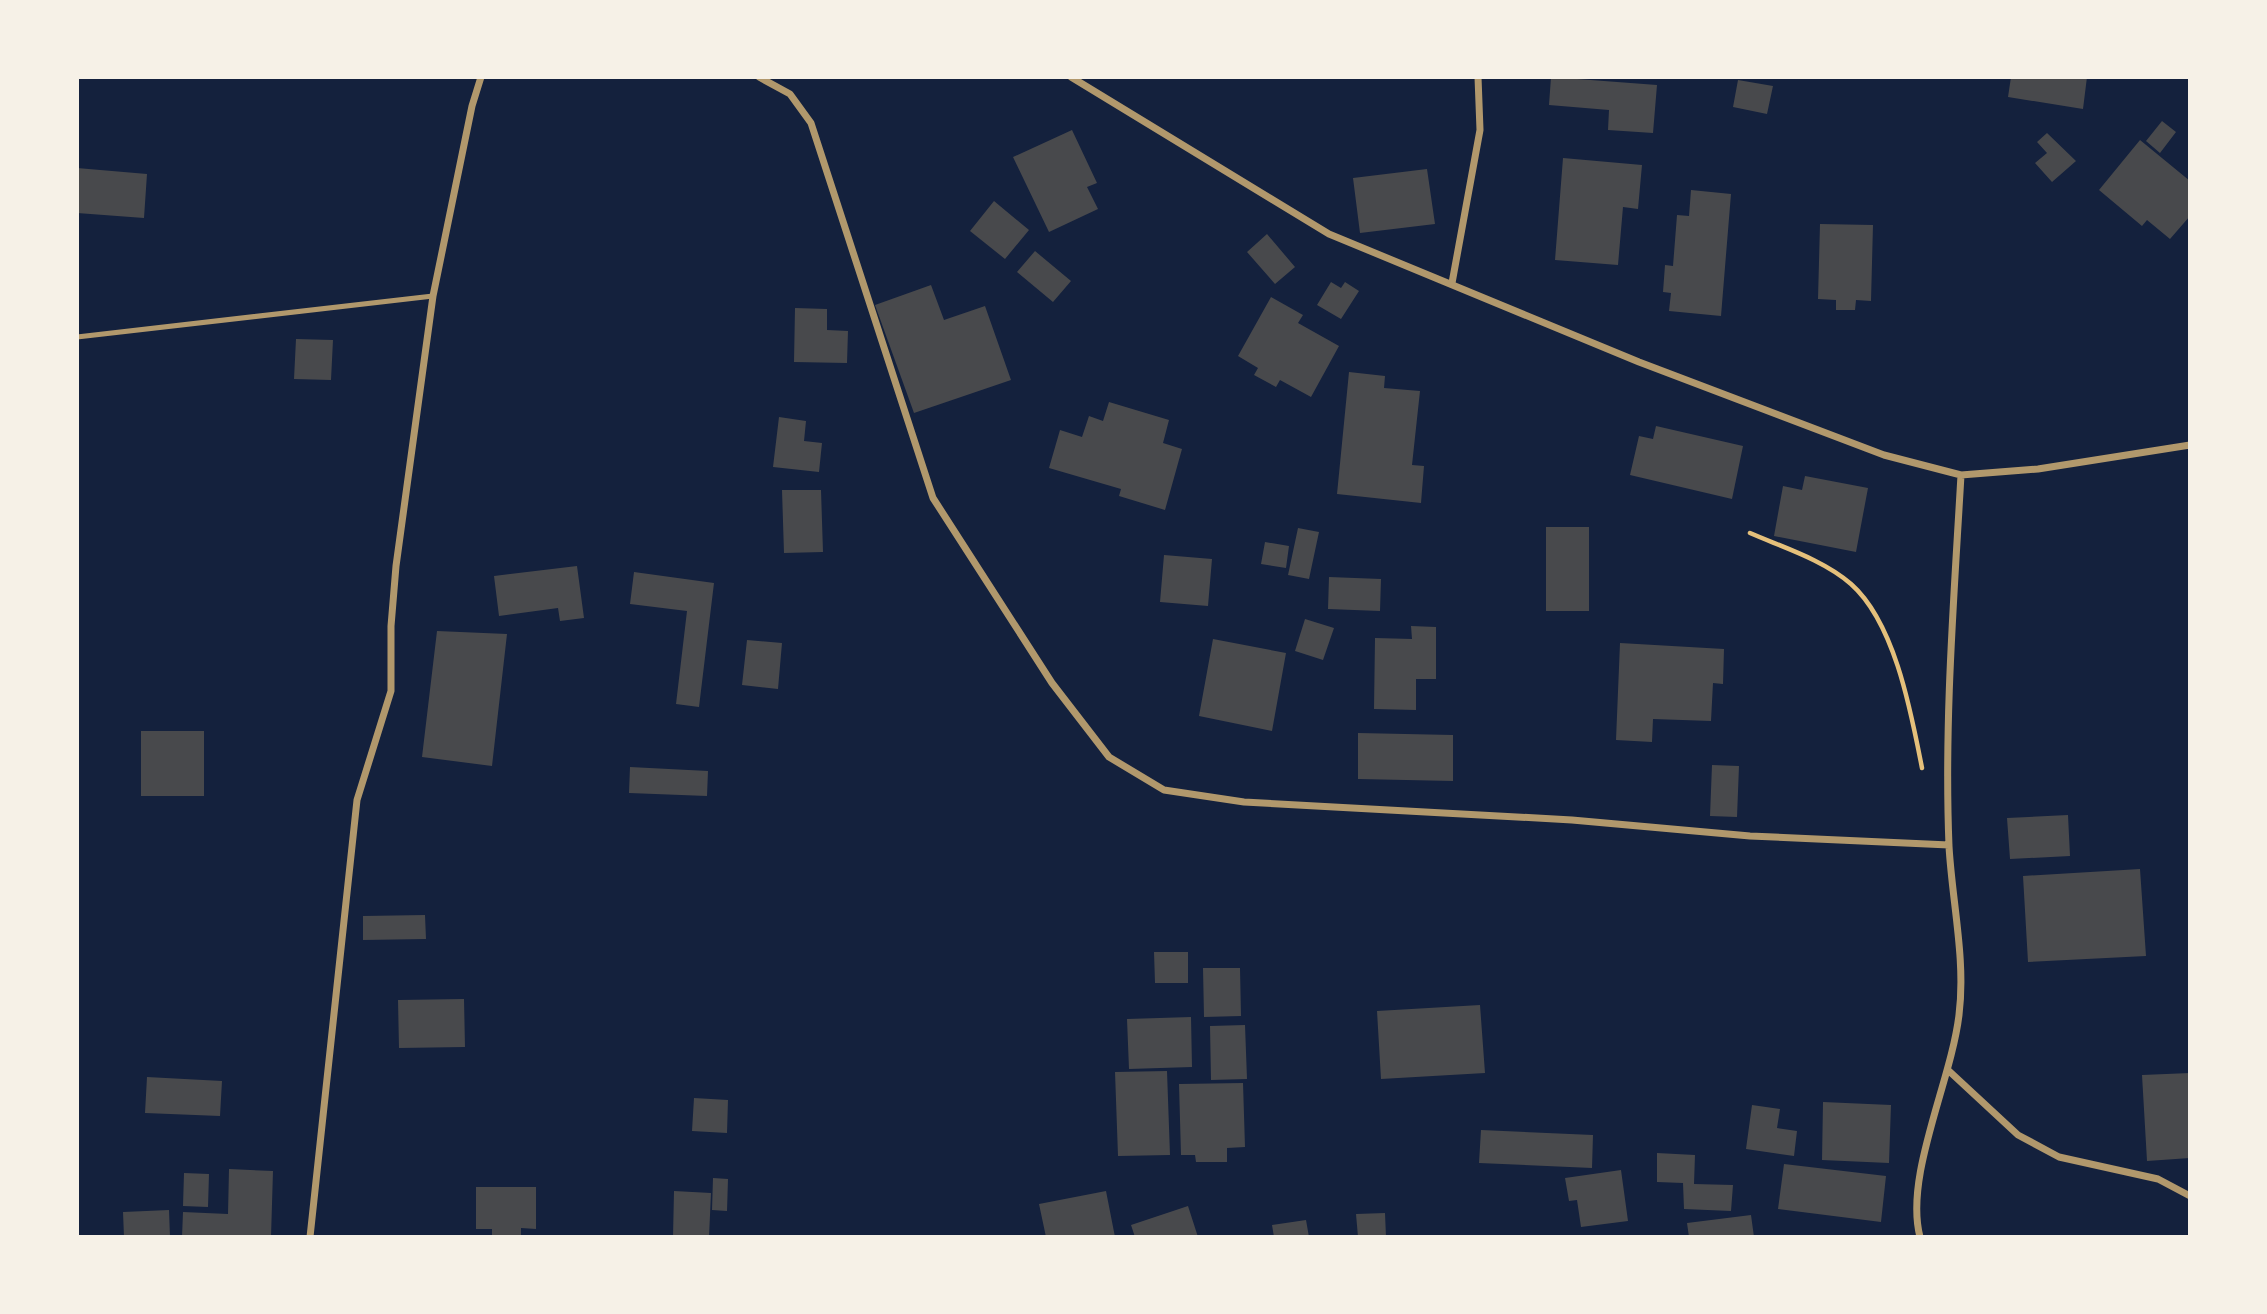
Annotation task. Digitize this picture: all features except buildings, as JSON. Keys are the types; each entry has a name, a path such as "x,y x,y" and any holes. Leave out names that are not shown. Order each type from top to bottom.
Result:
{"street":[{"path":"310,1237 318,1186 357,800 391,691 391,626 396,566 433,296 472,106 481,77"},
{"path":"759,77 790,94 811,123 933,498 1052,682 1110,757 1164,790 1244,802 1572,821 1750,836 1949,845"},
{"path":"1071,77 1329,234 1639,362 1884,455 1961,475 2038,469 2190,445"},
{"path":"1452,284 1480,130 1478,77"},
{"path":"1920,1237 1915,1200 1950,1071 1960,1013 1949,845 1948,691 1961,475"},
{"path":"1950,1071 2018,1136 2059,1157 2158,1179 2190,1196"}],"lane":[{"path":"77,337 433,296"}],"path":[{"path":"1750,533 1817,563 1850,583 1872,610 1889,645 1912,715 1924,779"}]}
